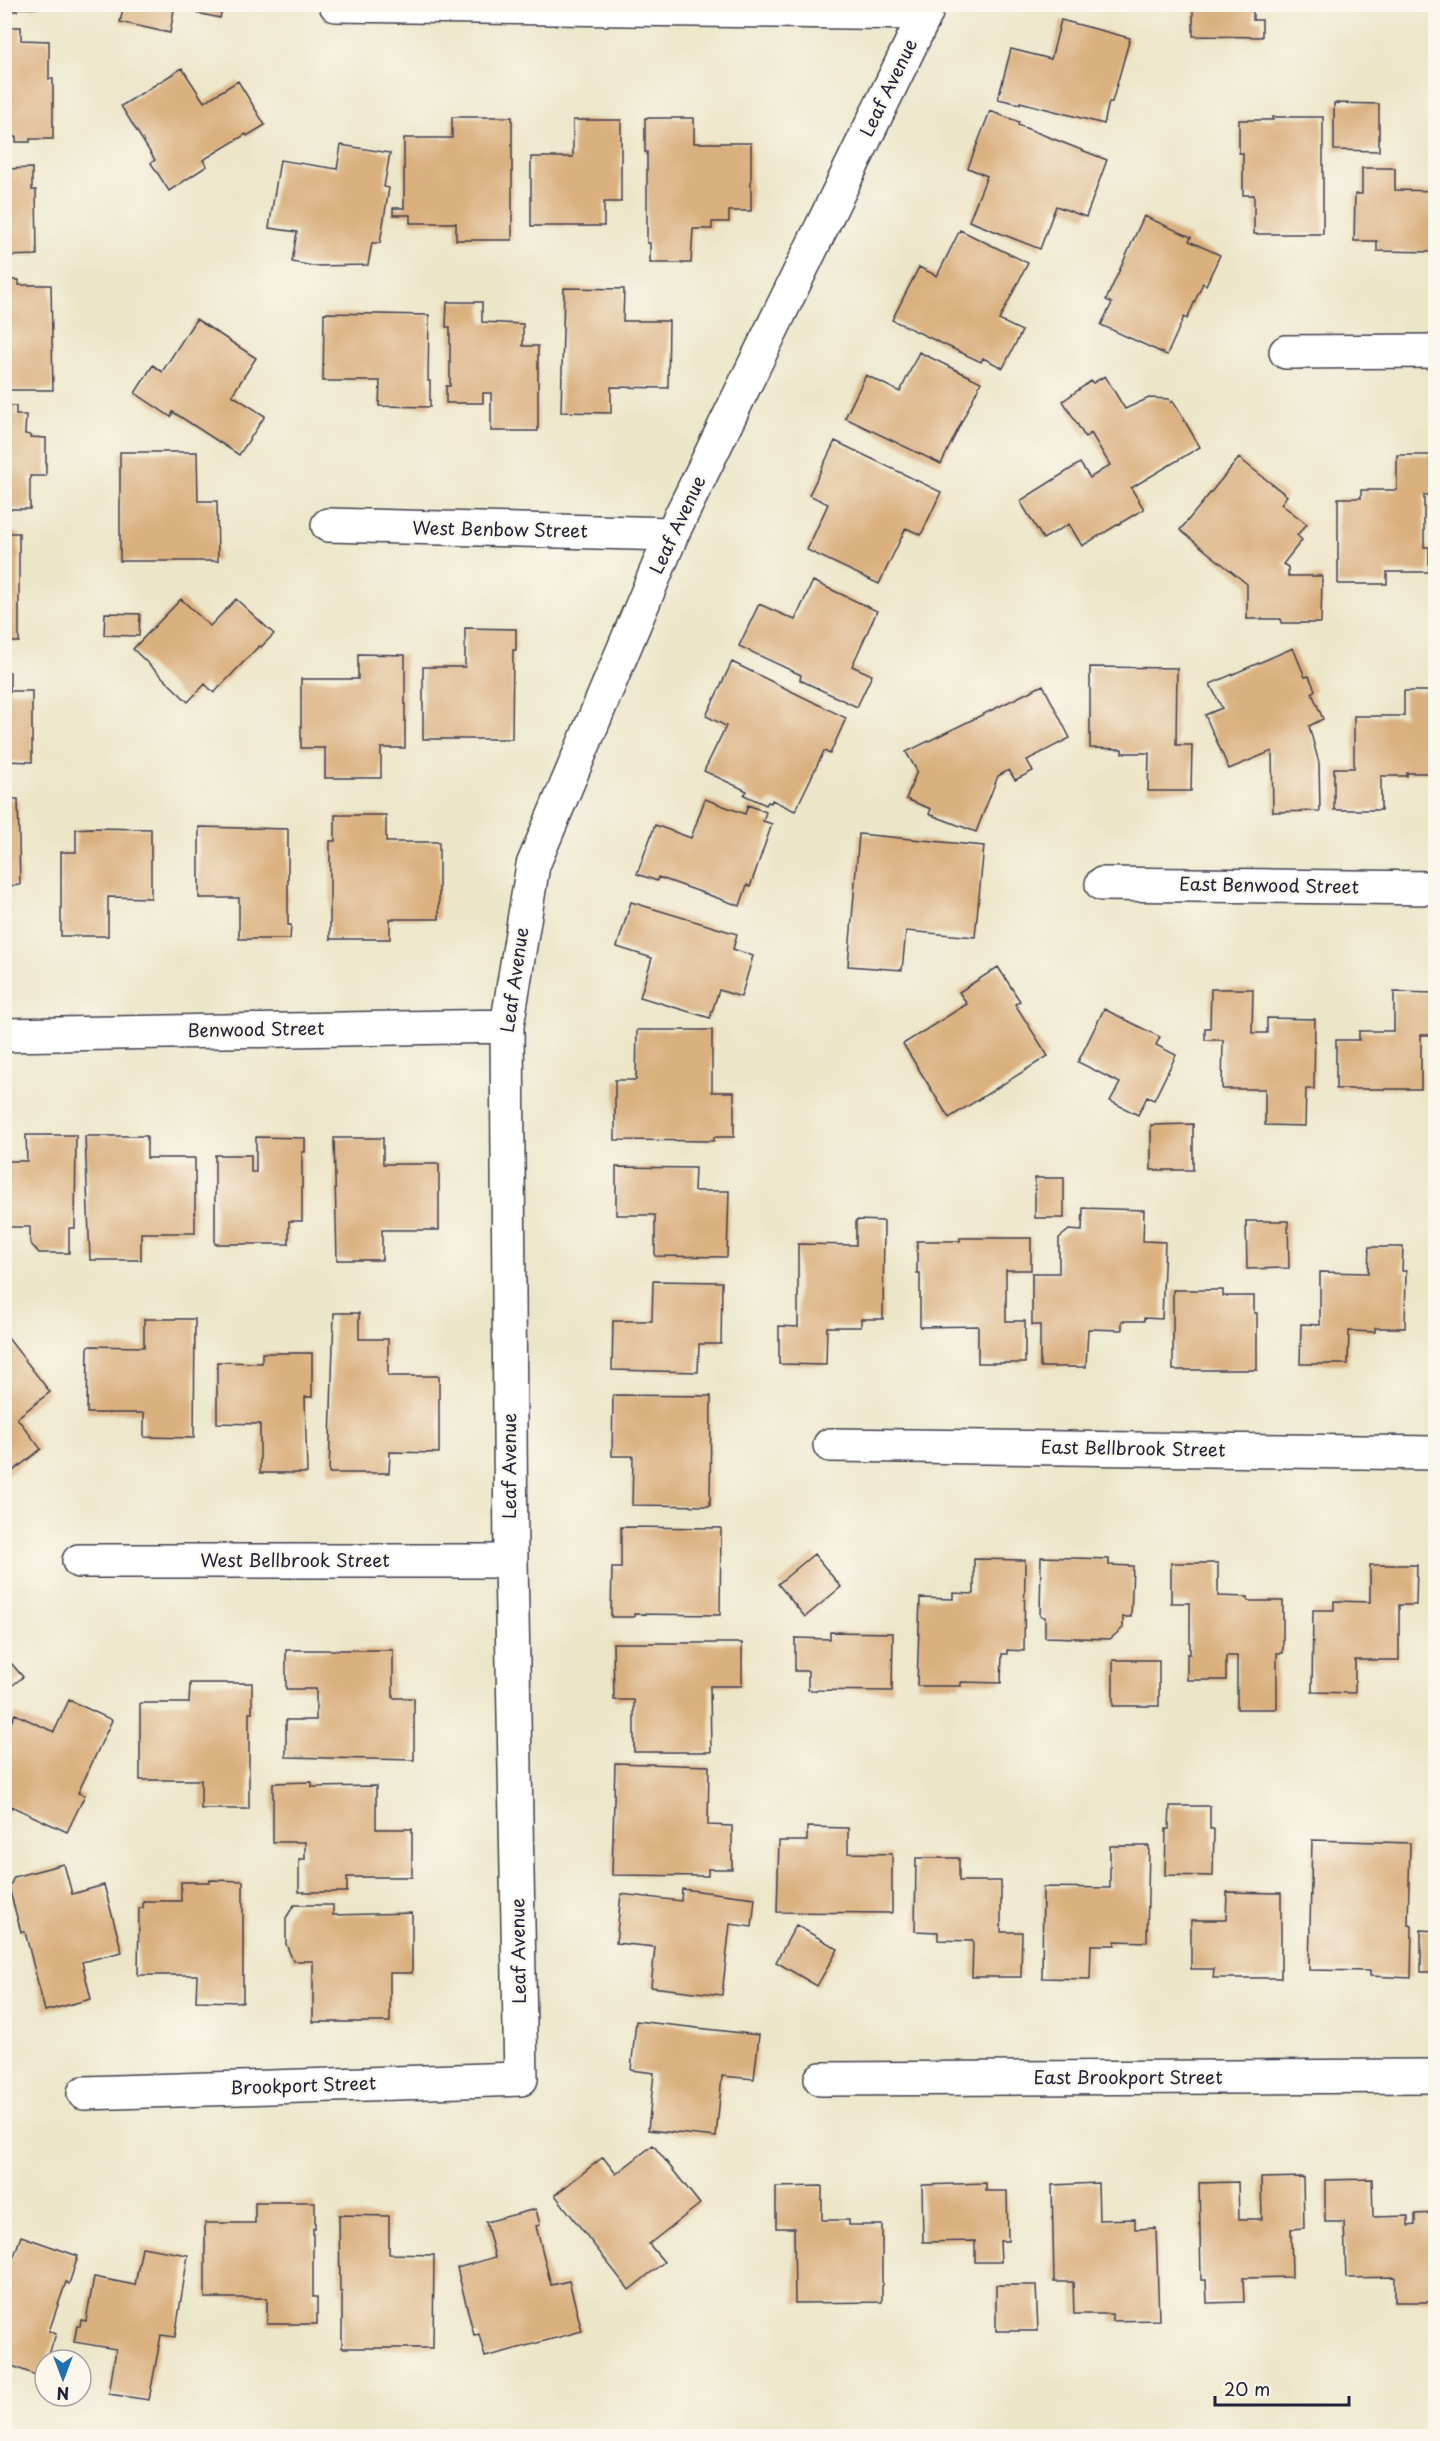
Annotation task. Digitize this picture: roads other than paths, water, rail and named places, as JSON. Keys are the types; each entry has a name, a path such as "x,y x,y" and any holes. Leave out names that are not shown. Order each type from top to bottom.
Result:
{"street":[{"path":"336,5 926,9"},
{"name":"Leaf Avenue","path":"521,2079 511,1561 507,1026 533,865 672,534 926,9"},
{"path":"1286,352 1436,351"},
{"name":"West Benbow Street","path":"328,525 672,534"},
{"name":"East Benwood Street","path":"1102,884 1436,888"},
{"name":"Benwood Street","path":"4,1035 507,1026"},
{"name":"East Bellbrook Street","path":"830,1445 1436,1453"},
{"name":"West Bellbrook Street","path":"79,1561 511,1561"},
{"name":"East Brookport Street","path":"820,2079 1436,2076"},
{"name":"Brookport Street","path":"84,2093 521,2079"}]}
